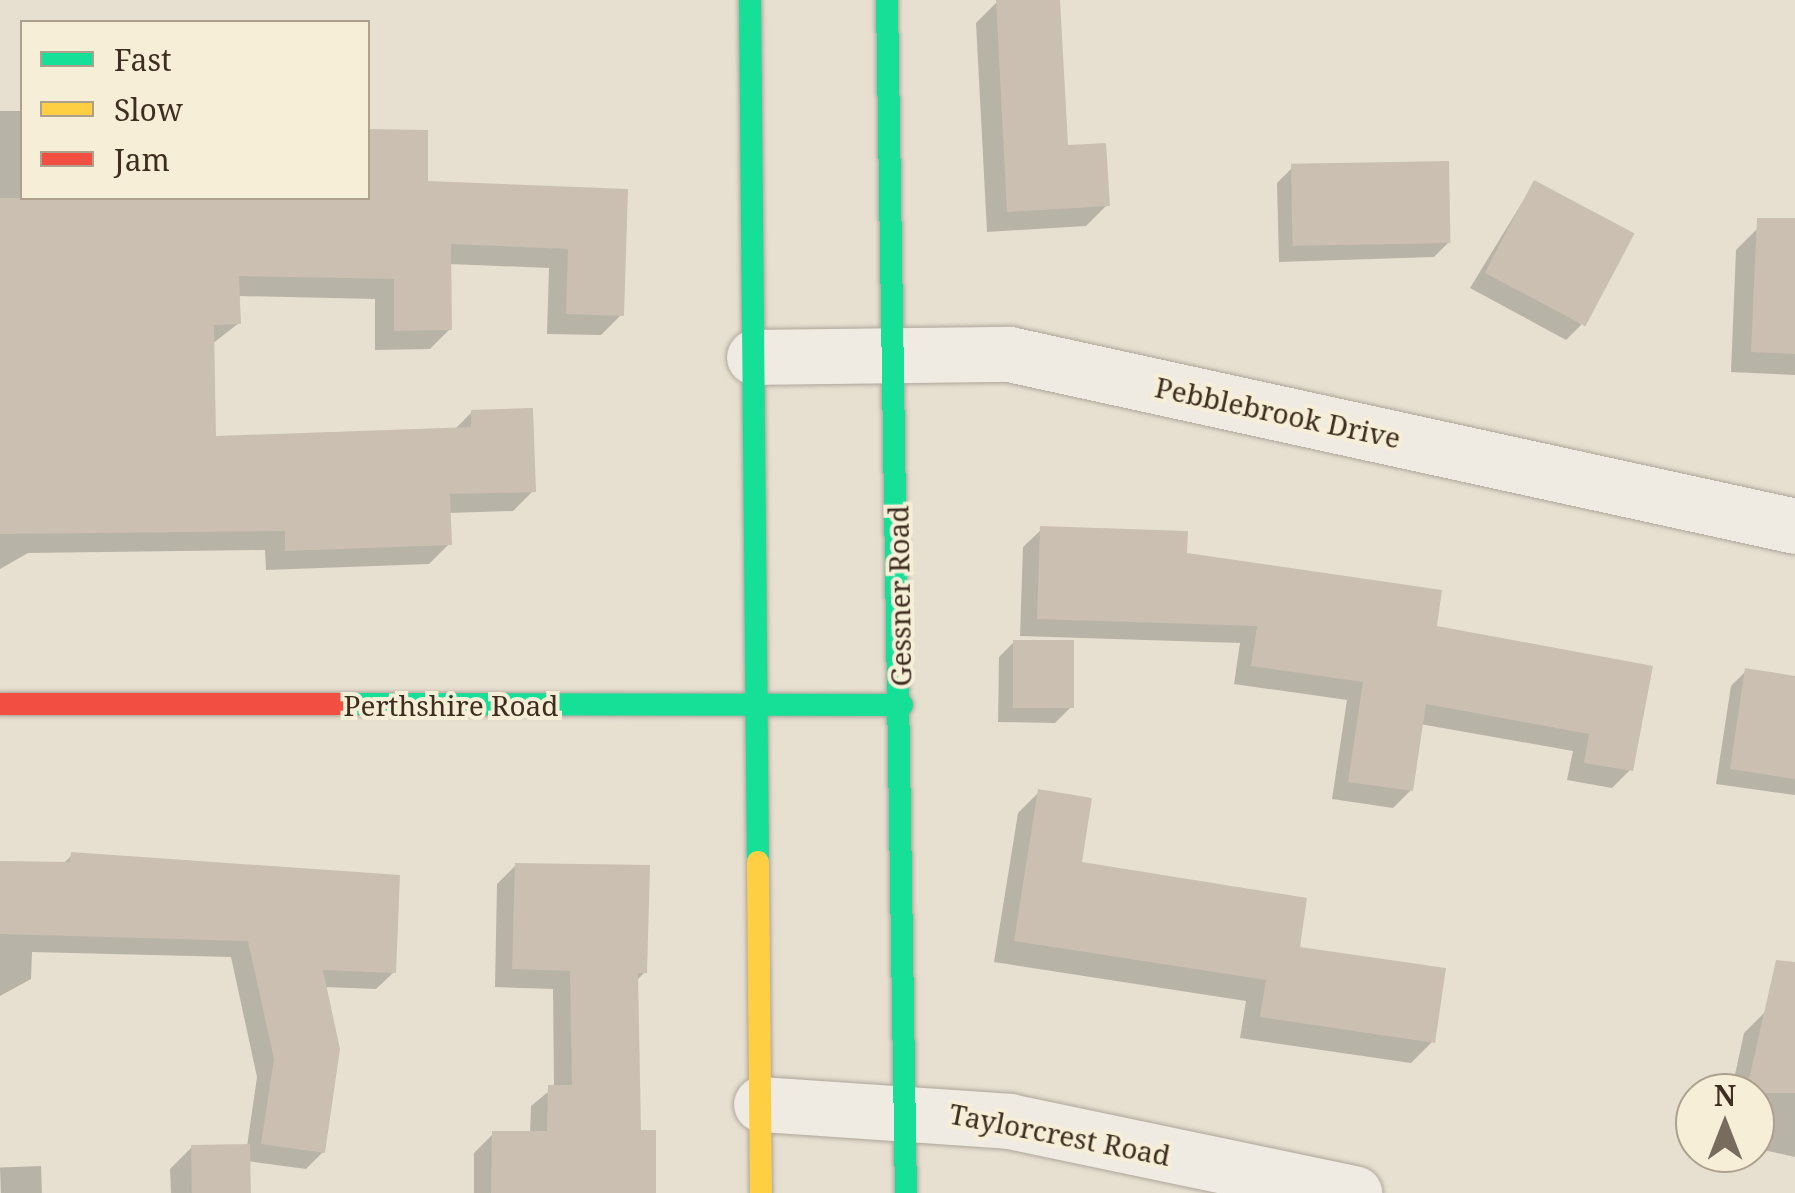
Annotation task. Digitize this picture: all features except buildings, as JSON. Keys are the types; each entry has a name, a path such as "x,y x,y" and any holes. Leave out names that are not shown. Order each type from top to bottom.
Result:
{"main road":[{"path":"750,0 762,1193"},
{"name":"Gessner Road","path":"888,0 902,705 906,1193"},
{"name":"Perthshire Road","path":"0,704 902,705"}],"street":[{"name":"Pebblebrook Drive","path":"754,357 892,351 1009,354 1795,526"},
{"name":"Taylorcrest Road","path":"761,1104 906,1108 1355,1193"}],"traffic: fast":[{"path":"750,0 758,862"},
{"path":"887,0 906,1193"},
{"path":"346,704 902,705"}],"traffic: slow":[{"path":"758,862 761,1193"}],"traffic: jam":[{"path":"0,704 346,704"}]}
